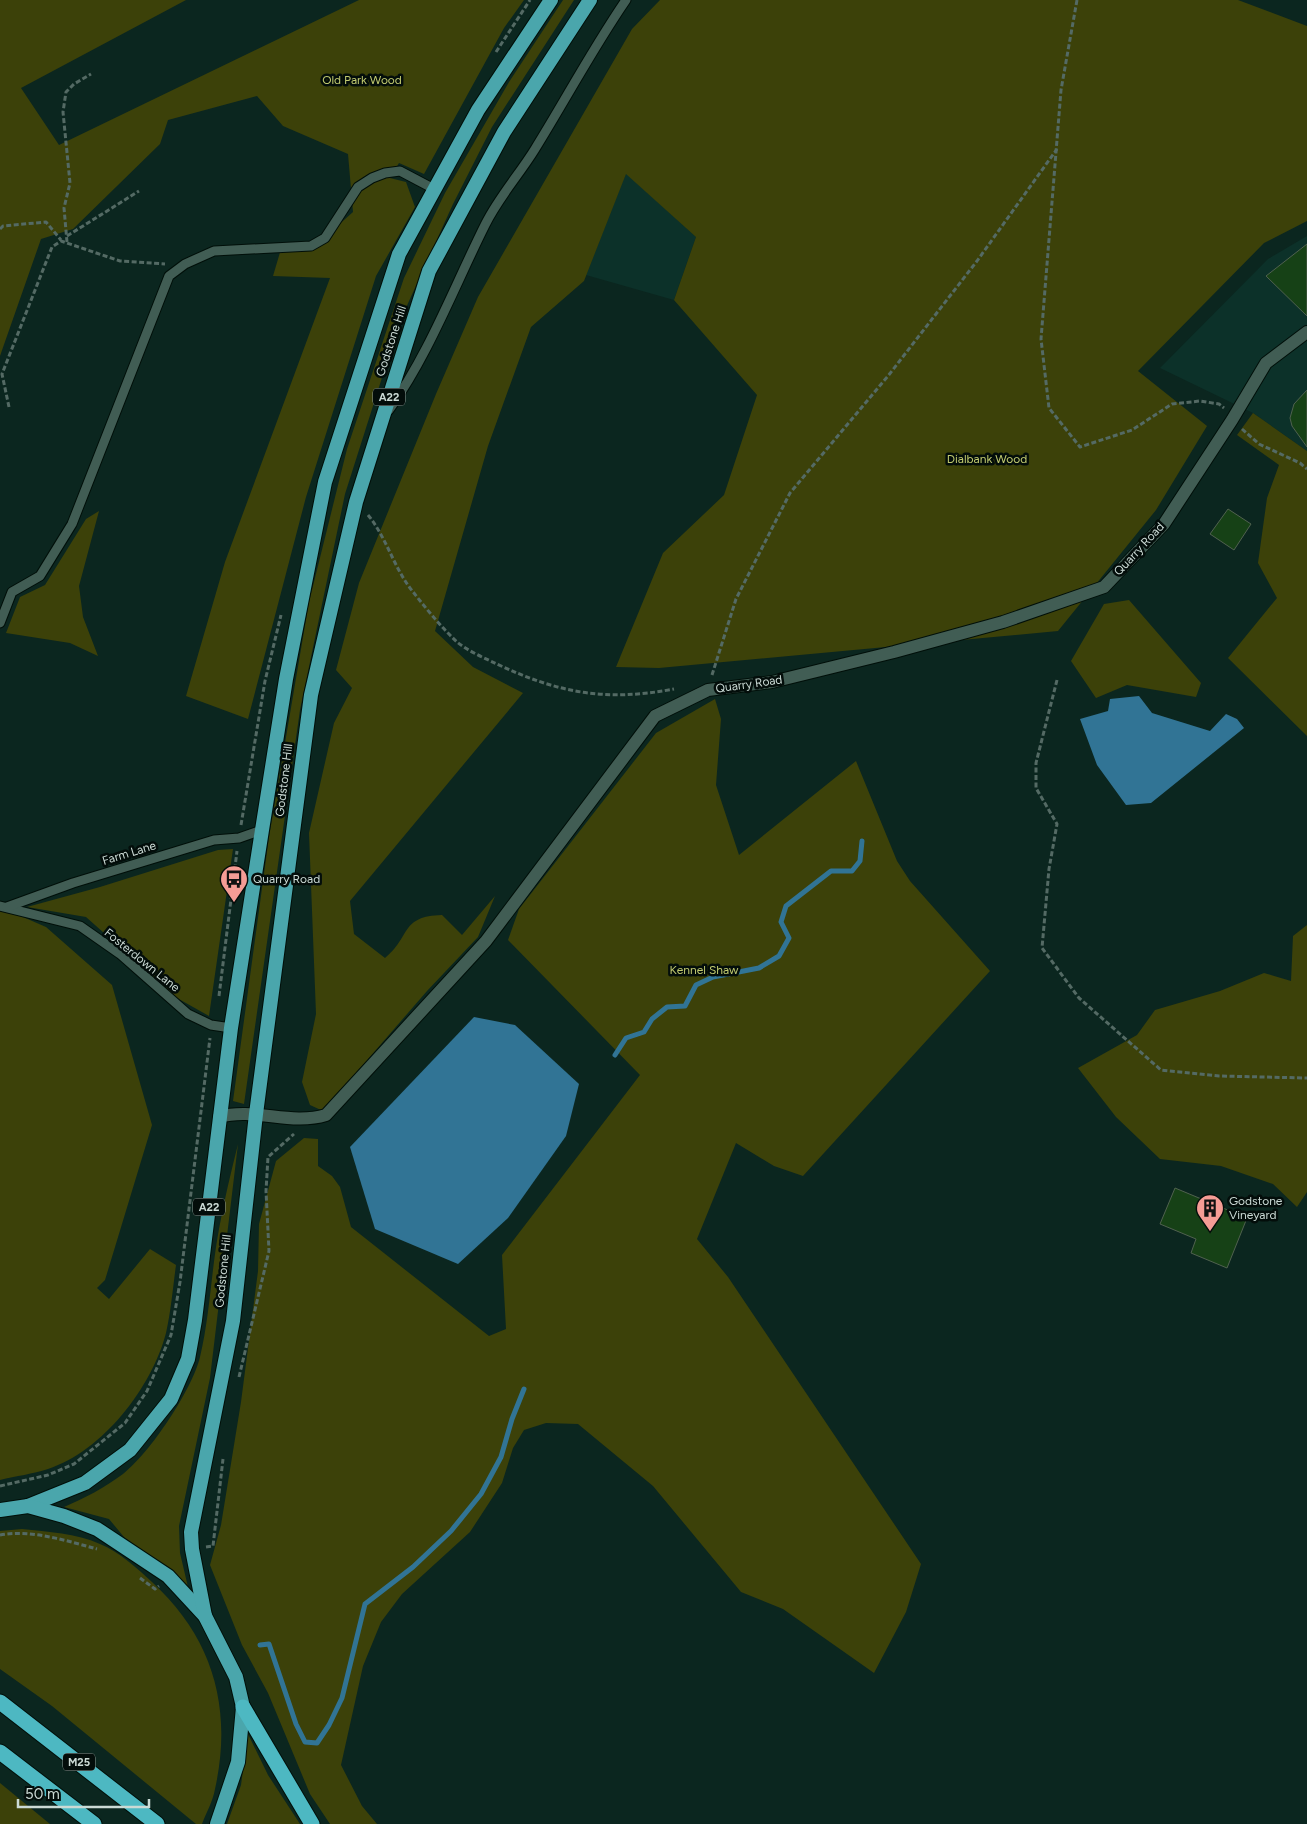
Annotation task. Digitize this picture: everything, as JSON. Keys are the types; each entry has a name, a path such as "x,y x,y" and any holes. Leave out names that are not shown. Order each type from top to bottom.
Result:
{"highway":[{"name":"Godstone Hill","path":"28,1506 85,1483 130,1450 171,1399 188,1359 195,1320 231,1028 262,830 286,679 326,482 400,254 478,110 551,0"},
{"name":"Godstone Hill","path":"205,1616 192,1549 191,1532 232,1321 256,1114 310,695 356,502 429,271 504,132 590,0"},
{"path":"0,1510 28,1506 64,1516 97,1529 168,1576 205,1616 236,1677 243,1707 312,1824"},
{"name":"M25","path":"0,1702 157,1824"},
{"path":"217,1824 238,1762 243,1707"},
{"path":"0,1752 94,1824"}],"street":[{"name":"Quarry Road","path":"219,1117 236,1113 309,1120 326,1115 486,941 655,716 708,690 772,682 894,652 1003,622 1104,587 1164,524 1232,420 1266,363 1307,332"}],"lane":[{"path":"381,421 403,390 442,315 486,223 535,149 565,96 626,0"},
{"path":"0,623 12,592 40,576 72,524 155,308 170,276 185,264 214,251 311,246 325,238 358,187 372,178 386,173 400,171 436,190"},
{"name":"Farm Lane","path":"3,906 214,840 239,838 262,830"},
{"name":"Fosterdown Lane","path":"3,906 80,926 120,954 188,1014 211,1025 231,1028"}],"path":[{"path":"1077,0 1061,90 1041,338 1049,408 1080,447 1132,430 1172,404 1200,401 1219,404"},
{"path":"67,242 64,208 70,183 63,112 66,92 74,84 91,74"},
{"path":"708,690 736,599 790,493 894,369 977,261 1057,149"},
{"path":"66,237 139,192"},
{"path":"0,229 3,226 46,222 61,241 120,261 185,264"},
{"path":"9,407 2,374 52,247 61,241"},
{"path":"1232,420 1259,444 1300,463 1307,469"},
{"path":"356,502 377,526 408,586 458,643 545,685 579,693 624,694 675,689"},
{"path":"1057,680 1036,763 1036,788 1057,824 1049,869 1042,948 1079,998 1161,1070 1219,1076 1307,1078"},
{"path":"0,1486 48,1475 74,1464 125,1422 147,1391 171,1335 180,1282 211,1025 218,1012 220,970 239,838 265,681"}],"shaded area":[{"path":"626,173 696,237 674,300 586,275"},
{"path":"1307,236 1307,451 1253,413 1160,368 1268,259"}],"green space":[{"name":"Old Park Wood","path":"0,0 186,0 21,88 59,145 359,0 524,0 504,28 424,174 399,163 390,178 406,182 415,207 376,276 306,497 248,719 186,696 225,562 330,278 273,276 281,249 315,244 353,212 348,154 283,126 257,96 168,120 160,144 73,229 41,239 0,356"},
{"path":"563,0 574,0 492,127 453,204 400,321 345,494 300,710 244,1104 233,1101 269,837 309,602 347,449 404,278 445,193 509,82"},
{"name":"Dialbank Wood","path":"660,0 1238,0 1307,26 1307,221 1264,243 1138,371 1207,426 1156,510 1058,631 659,668 616,667 663,553 724,495 757,395 674,300 696,237 626,174 584,281 531,327 488,446 435,631 473,667 523,693 350,901 354,934 385,958 399,943 412,924 419,919 429,916 442,915 462,935 495,896 478,937 427,991 323,1111 310,1105 302,1082 316,1014 309,833 334,723 352,688 336,670 359,583 436,394 478,297 632,29"},
{"path":"1253,413 1307,451 1307,736 1228,658 1277,598 1258,563 1267,498 1279,465 1237,435"},
{"path":"99,511 79,586 83,617 98,656 70,643 6,633 20,597 45,585 86,519"},
{"path":"1129,600 1201,683 1196,697 1127,685 1096,698 1071,661 1104,604"},
{"name":"Kennel Shaw","path":"715,699 721,719 716,785 739,855 856,761 897,861 910,881 990,971 803,1176 774,1166 736,1143 697,1239 728,1277 921,1564 906,1612 874,1673 783,1609 741,1592 653,1486 578,1424 546,1423 524,1430 513,1448 502,1483 470,1532 402,1594 381,1622 363,1666 341,1765 362,1806 377,1824 330,1824 310,1794 268,1693 242,1645 210,1565 221,1525 241,1402 258,1271 259,1224 276,1161 304,1138 318,1139 318,1166 332,1176 340,1187 351,1227 489,1336 506,1329 502,1255 640,1075 508,940 519,909 656,733"},
{"path":"233,849 209,1016 177,998 86,917 27,907 100,887 218,850"},
{"path":"0,907 46,927 112,985 152,1125 105,1280 97,1288 109,1299 150,1249 176,1265 168,1325 159,1354 137,1395 122,1414 88,1448 68,1460 42,1471 0,1480"},
{"path":"1307,925 1307,1192 1297,1207 1273,1184 1221,1166 1160,1159 1116,1117 1078,1068 1137,1035 1155,1010 1220,991 1264,973 1291,981 1293,936"},
{"path":"238,1144 210,1378 179,1526 180,1553 188,1587 163,1565 124,1537 109,1519 64,1507 102,1488 134,1464 169,1420 196,1371 203,1341 219,1229"},
{"path":"22,1529 81,1537 114,1551 152,1582 173,1604 190,1627 203,1651 213,1676 219,1703 221,1730 220,1759 215,1789 202,1824 196,1824 52,1706 0,1669 0,1531"},
{"path":"248,1734 268,1775 300,1824 227,1824 241,1785"},
{"path":"0,1783 50,1824 0,1824"}],"water":[{"path":"1139,696 1152,713 1210,731 1226,714 1237,719 1244,728 1151,803 1126,805 1097,765 1080,719 1108,711 1110,699"},
{"path":"474,1017 515,1025 579,1084 566,1136 508,1218 458,1264 375,1229 350,1147"}],"building":[{"path":"1307,244 1307,316 1266,276"},
{"path":"1307,390 1307,447 1292,426 1290,418 1294,404"},
{"path":"1228,509 1251,524 1234,550 1210,534"},
{"name":"Godstone Vineyard","path":"1175,1188 1247,1218 1227,1268 1191,1253 1196,1239 1160,1224"}],"waterway":[{"path":"615,1055 626,1038 644,1032 652,1019 667,1007 685,1006 696,985 713,977 759,968 779,956 789,938 781,922 786,906 831,871 852,871 860,861 862,841"},
{"path":"260,1645 269,1644 296,1724 305,1742 317,1743 329,1725 342,1698 365,1604 413,1567 451,1531 481,1494 501,1457 512,1419 524,1389"}],"place":[{"name":"Quarry Road","path":"234,903"},
{"name":"Godstone Vineyard","path":"1210,1232"}]}
